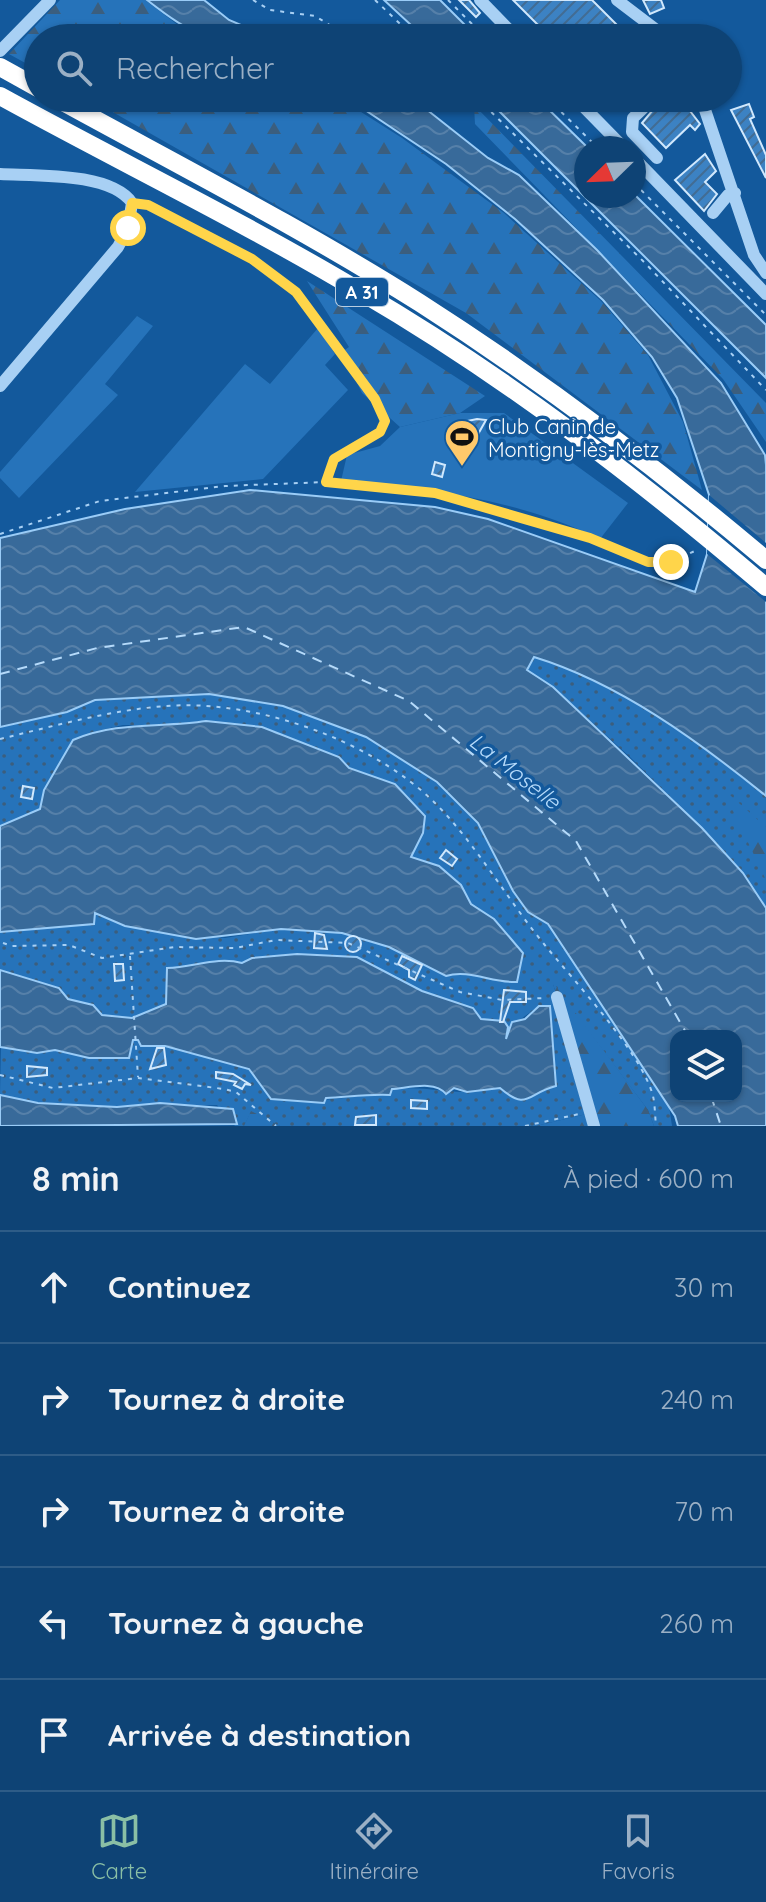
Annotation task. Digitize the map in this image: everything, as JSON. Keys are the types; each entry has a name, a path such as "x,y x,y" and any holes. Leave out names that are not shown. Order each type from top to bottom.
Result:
{"highway":[{"path":"0,67 24,80"},
{"name":"A 31","path":"0,96 24,109"},
{"name":"A 31","path":"30,112 361,291 474,363 618,466 766,587"},
{"name":"A 31","path":"81,112 338,254 418,302 565,401 706,509 766,560"}],"street":[{"path":"26,24 50,0"},
{"path":"480,0 503,24"},
{"path":"617,0 649,24"},
{"path":"4,46 24,26"},
{"path":"589,112 612,136"},
{"path":"639,112 633,118 632,132 657,158"},
{"path":"706,112 754,255 766,273"},
{"path":"646,170 766,293"},
{"path":"0,174 88,180 125,193 132,203 128,228 118,247 0,386"},
{"path":"713,213 728,195 735,193"},
{"path":"557,997 594,1126"}],"path":[{"path":"253,0 270,10 315,16 328,24"},
{"path":"375,0 400,24"},
{"path":"448,0 472,24"},
{"path":"491,112 644,262 766,390"},
{"path":"561,112 586,136"},
{"path":"646,195 766,315"},
{"path":"132,203 161,212 252,259 281,279 311,311 375,399 385,421 380,432 334,459 326,482"},
{"path":"0,534 100,501 225,486 326,482 435,493 590,538 648,562 671,562 682,555 704,549"},
{"path":"0,739 165,706 212,705 306,728 379,758 409,778 464,835 511,903 600,1011 649,1087 656,1126"},
{"path":"3,943 12,946 69,945 102,958 175,947 235,948 276,940 348,943 460,992 502,1000 557,997"},
{"path":"130,955 138,1078"},
{"path":"0,1075 53,1088 138,1078 236,1092 276,1126"},
{"path":"525,1126 590,1112"},
{"path":"267,1126 270,1122"}],"green space":[{"path":"60,0 145,0 177,24 37,24"},
{"path":"24,38 24,62 9,54"},
{"path":"113,112 361,112 402,138 504,213 601,301 648,355 683,422 702,490 466,313"},
{"path":"474,112 481,112 766,403 766,442 723,379 475,124"},
{"path":"307,281 485,396 460,413 400,427 362,393 342,352 349,347"},
{"path":"137,316 153,326 105,384 118,395 19,498 0,478 0,472"},
{"path":"318,328 335,354 325,365 348,390 263,479 135,492 245,364 270,384"},
{"name":"Club Canin de Montigny-lès-Metz","path":"460,413 504,413 628,503 600,539 538,514 506,505 441,492 341,481 347,455 380,446 400,427"},
{"path":"534,657 566,668 627,698 685,735 766,796 766,908 742,873 702,828 553,687 527,670"},
{"path":"209,694 283,706 328,721 366,737 437,782 478,823 528,912 548,924 669,1106 672,1126 654,1126 648,1110 553,984 595,1112 536,1126 280,1126 251,1112 244,1126 235,1126 217,1105 174,1106 160,1103 117,1107 38,1103 0,1095 1,1046 37,1053 55,1050 89,1058 128,1058 133,1040 139,1040 141,1046 165,1046 249,1069 271,1099 286,1101 390,1095 392,1089 403,1088 468,1092 500,1088 514,1096 521,1096 556,1085 550,1007 539,1006 518,1021 505,1039 501,1020 480,1019 472,1008 422,991 357,957 252,958 242,963 223,961 167,968 167,1004 132,1018 102,1015 93,1005 68,999 59,988 0,970 0,932 93,924 95,913 125,926 225,938 281,929 342,933 389,947 446,976 459,971 504,982 490,918 471,904 461,884 439,866 410,857 423,833 425,816 395,784 349,768 339,757 262,727 206,721 176,725 123,725 92,732 58,768 44,790 40,810 0,826 0,727 67,712 95,700"},
{"path":"722,788 766,827 766,880"},
{"path":"552,981 648,1110 654,1126 536,1126 595,1112"},
{"path":"251,1111 280,1126 244,1126"}],"water":[{"path":"147,0 204,0 239,24 180,24"},
{"path":"384,0 440,0 464,24 410,24"},
{"name":"La Moselle","path":"368,112 430,112 488,158 519,175 597,250 721,383 765,455 766,796 685,735 597,682 534,657 527,670 553,687 702,828 743,873 766,908 766,1126 678,1126 675,1116 548,924 528,912 513,891 478,823 437,782 366,737 283,706 209,694 95,700 67,712 0,727 0,538 125,509 250,490 435,507 488,519 695,592 707,554 709,495 677,398 652,357 603,300 515,219 446,164"},
{"path":"500,112 551,112 576,136 574,186"},
{"path":"646,206 766,325 766,378 596,208"},
{"path":"206,721 262,727 339,757 349,768 395,784 425,816 423,833 411,857 439,866 461,885 471,904 494,919 523,953 517,982 463,974 446,976 389,947 342,933 281,929 196,939 125,926 95,913 94,924 0,932 0,826 40,809 44,790 73,740 123,727"},
{"path":"297,954 357,957 422,991 473,1008 481,1019 504,1021 508,1027 506,1039 512,1022 525,1019 539,1006 550,1006 556,1086 522,1100 500,1088 467,1092 454,1088 446,1094 435,1087 421,1086 392,1089 390,1095 326,1098 324,1103 271,1099 249,1069 165,1046 141,1046 138,1040 133,1040 129,1058 89,1058 55,1050 37,1053 0,1047 0,970 59,988 68,999 93,1005 102,1015 132,1018 166,1004 167,968 223,961 242,963 252,958"},
{"path":"0,1095 38,1103 117,1107 160,1103 233,1109 237,1124 0,1126"}],"pier":[{"path":"709,495 766,543 766,602 707,554"}],"building":[{"path":"459,0 469,0 480,13 476,17"},
{"path":"513,0 592,0 616,24 537,24"},
{"path":"643,0 661,0 664,8 650,14"},
{"path":"749,104 754,117 750,119 766,155 766,178 732,112 742,112 742,106"},
{"path":"651,112 691,112 700,124 695,130 690,125 666,148 642,123"},
{"path":"705,154 716,171 705,182 717,194 704,211 675,180"},
{"path":"486,420 472,445 454,439 463,422"},
{"path":"435,462 445,465 442,477 432,474"},
{"path":"23,786 34,788 32,799 21,797"},
{"path":"446,850 457,859 452,866 440,858"},
{"path":"315,933 324,935 327,949 314,948"},
{"path":"350,936 356,936 361,944 359,950 350,952 345,947 345,941"},
{"path":"402,956 422,965 415,980 409,977 409,970 398,964"},
{"path":"114,964 123,964 124,980 115,981"},
{"path":"504,990 526,992 526,1002 510,1002 503,1022 500,1022"},
{"path":"157,1048 164,1048 166,1065 150,1069"},
{"path":"27,1066 47,1068 47,1075 27,1077"},
{"path":"216,1072 233,1074 251,1085 245,1084 242,1089 234,1085 236,1082 216,1078"},
{"path":"411,1100 427,1101 427,1109 411,1108"},
{"path":"376,1115 376,1125 355,1125 356,1117"}],"ferry route":[{"path":"0,674 97,648 244,627 409,701 576,841 685,1030"},
{"path":"713,1102 721,1126"}],"place":[{"name":"Club Canin de Montigny-lès-Metz","path":"462,468"}],"route":[{"path":"128,228 132,203 148,205 252,259 296,292 311,311 375,399 385,421 380,432 334,459 327,470 326,482 435,493 590,538 648,562 671,562"}]}
